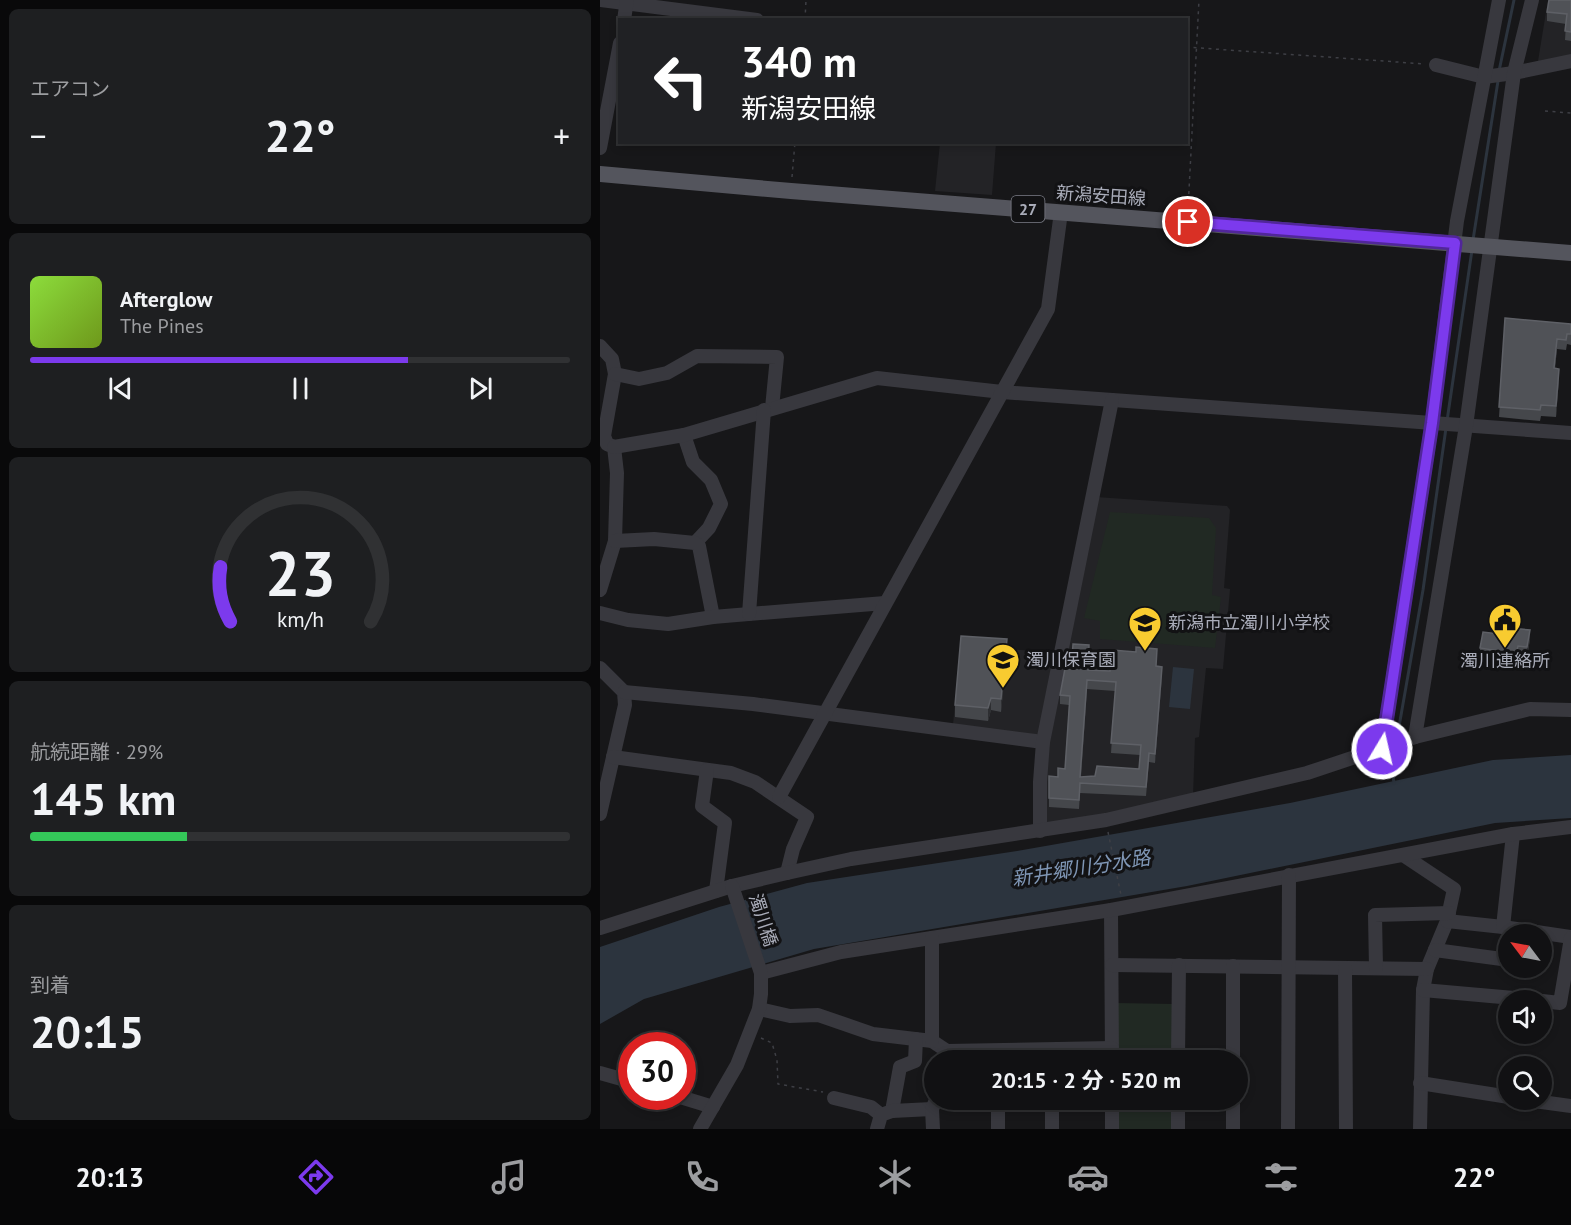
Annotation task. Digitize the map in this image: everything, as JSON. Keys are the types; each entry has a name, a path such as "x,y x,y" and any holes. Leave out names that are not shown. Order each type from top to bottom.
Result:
{"main road":[{"name":"新潟安田線","path":"600,174 1455,243"},
{"name":"27","path":"1455,243 1571,252"}],"street":[{"path":"601,0 743,18"},
{"path":"1382,749 1434,423 1457,221 1499,0"},
{"path":"1416,737 1514,73 1532,0"},
{"path":"624,18 627,2"},
{"path":"600,148 618,54"},
{"path":"1436,65 1484,77 1571,61"},
{"path":"779,797 1048,309 1061,212"},
{"path":"600,346 612,360 615,374 604,436 617,472 615,541 601,584"},
{"path":"615,374 639,379 667,373 697,356 777,357 768,409 749,614"},
{"path":"607,445 684,435 877,378 1002,392 1571,433"},
{"path":"1040,831 1043,742 1112,400"},
{"path":"684,435 693,462 711,480 721,504 709,528 695,543"},
{"path":"615,541 654,538 695,543 699,546 713,617"},
{"path":"600,613 628,620 669,624 713,617 885,603"},
{"path":"600,668 624,692 825,712 1043,742"},
{"path":"600,814 608,760 625,705 624,692"},
{"path":"600,926 732,886 787,873 851,859 1106,820 1296,776 1416,737 1530,710 1571,710"},
{"path":"608,760 731,773 755,782 779,797 807,817 793,849 787,873"},
{"path":"707,770 702,806 725,823 716,891"},
{"path":"700,1129 737,1065 748,1032 759,1009 760,969 841,952 1112,910 1513,834 1571,827"},
{"path":"1503,924 1513,834"},
{"path":"1403,855 1454,889 1448,917 1426,969 1423,990 1420,1129"},
{"path":"1288,1129 1289,875"},
{"name":"濁川橋","path":"732,886 760,969"},
{"path":"1112,910 1112,1050"},
{"path":"1376,968 1374,915 1448,917 1498,926"},
{"path":"1552,934 1571,937 1560,1003 1552,1002"},
{"path":"932,938 932,1041"},
{"path":"1435,950 1498,959"},
{"path":"1112,965 1426,969"},
{"path":"1178,1050 1179,965"},
{"path":"1233,966 1233,1050"},
{"path":"1345,968 1346,1129"},
{"path":"1423,990 1498,997"},
{"path":"759,1009 790,1016 818,1015 873,1034 932,1041 941,1050"},
{"path":"877,1129 886,1113 900,1067 915,1061 916,1039"},
{"path":"600,1073 618,1078"},
{"path":"1420,1083 1498,1095"},
{"path":"834,1098 886,1113 924,1106"},
{"path":"696,1102 713,1107"},
{"path":"1552,1103 1571,1106"},
{"path":"933,1129 934,1110"},
{"path":"998,1110 998,1129"},
{"path":"1052,1110 1052,1129"},
{"path":"1112,1110 1112,1129"},
{"path":"1178,1110 1178,1129"},
{"path":"1233,1110 1233,1129"}],"path":[{"path":"805,18 806,0"},
{"path":"1188,222 1199,0"},
{"path":"1188,47 1436,65"},
{"path":"1545,111 1571,113"},
{"path":"791,191 795,144"},
{"path":"1109,834 1120,894"},
{"path":"748,1032 772,1043 777,1060 778,1084 821,1090 834,1098"}],"shaded area":[{"path":"1548,0 1571,0 1571,58 1544,64 1538,61"},
{"path":"940,144 996,144 992,195 935,191"},
{"name":"新潟市立濁川小学校","path":"1096,497 1227,506 1230,510 1224,588 1230,589 1223,669 1206,668 1199,737 1195,738 1193,797 1050,828 1043,824 1047,736"},
{"path":"1110,512 1209,518 1216,528 1212,595 1221,597 1215,648 1100,639 1100,621 1084,618"},
{"name":"濁川保育園","path":"960,647 1058,652 1039,735 953,725"},
{"path":"1116,1003 1174,1004 1174,1050 1116,1050"},
{"path":"1116,1110 1173,1110 1173,1129 1116,1129"}],"water":[{"path":"1173,667 1194,669 1190,709 1169,707"},
{"name":"新井郷川分水路","path":"1571,755 1571,818 1495,823 1187,886 814,949 644,999 600,1024 600,947 719,907 807,883 1017,851 1290,803 1493,760"}],"building":[{"path":"1549,0 1571,0 1571,32 1565,31 1567,14 1547,12"},
{"path":"1505,318 1571,324 1571,334 1567,334 1566,340 1557,339 1554,368 1559,369 1556,406 1541,405 1540,410 1499,407"},
{"path":"1500,627 1530,630 1527,647 1518,646 1516,654 1480,648 1483,632 1499,634"},
{"path":"961,636 1007,639 1001,699 991,698 988,708 955,705"},
{"path":"1073,644 1089,645 1088,670 1110,671 1112,650 1136,652 1136,647 1157,649 1156,666 1162,667 1155,754 1149,753 1146,787 1080,783 1079,800 1049,798 1049,776 1058,777 1058,768 1065,769 1070,696 1060,695 1067,658 1072,659","holes":["1087,680 1116,682 1111,743 1141,745 1139,769 1097,766 1095,776 1080,777"]}],"waterway":[{"path":"1499,71 1514,0"},
{"path":"1473,240 1498,81"},
{"path":"1447,421 1472,250"},
{"path":"1397,738 1423,590 1446,428"},
{"path":"1394,783 1392,770 1395,748"}],"place":[{"name":"濁川連絡所","path":"1505,649"},
{"name":"新潟市立濁川小学校","path":"1145,652"},
{"name":"濁川保育園","path":"1003,689"}],"route":[{"path":"1188,222 1455,243 1432,423 1382,749"}]}
